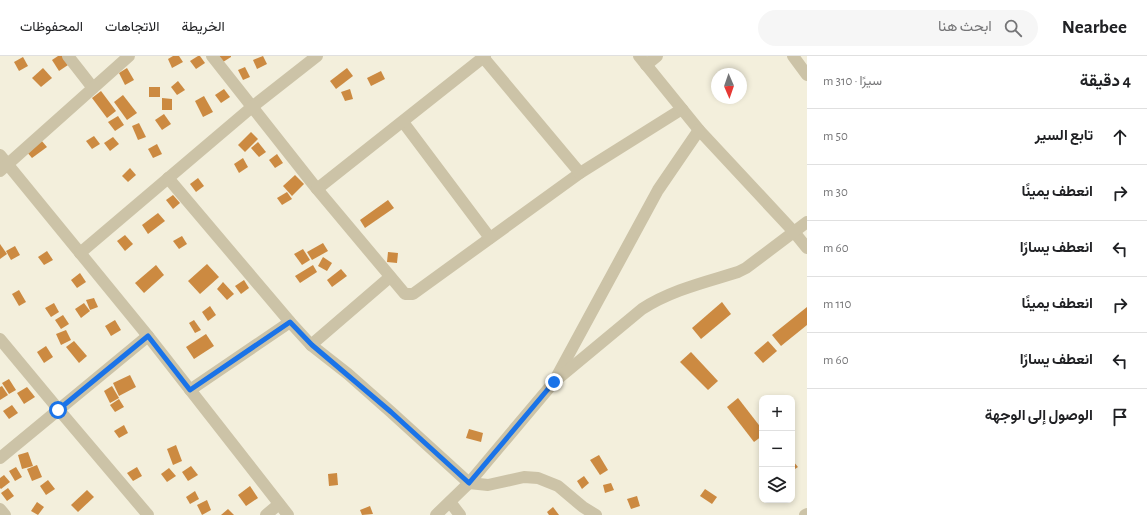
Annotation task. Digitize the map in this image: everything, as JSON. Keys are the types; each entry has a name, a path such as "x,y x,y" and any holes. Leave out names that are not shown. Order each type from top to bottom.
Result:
{"street":[{"path":"68,56 93,88"},
{"path":"129,56 3,163 80,253 148,336 288,515"},
{"path":"212,56 317,189 405,294 413,294 580,174 682,109"},
{"path":"80,253 252,107 317,56"},
{"path":"317,189 483,56 580,174"},
{"path":"657,56 643,60 699,130 794,232 807,248"},
{"path":"793,56 806,70"},
{"path":"402,122 490,238"},
{"path":"554,382 658,190 699,130"},
{"path":"168,178 290,322 312,345 391,412 469,483 488,485 524,477 538,478 558,486 583,507 596,515"},
{"path":"436,515 469,483 554,382 642,309 667,295 746,268 807,222"},
{"path":"312,345 390,277"},
{"path":"190,390 290,322"},
{"path":"0,458 148,336"},
{"path":"0,339 58,410 148,515"},
{"path":"450,502 460,515"},
{"path":"266,515 279,504"},
{"path":"0,508 6,515"}],"building":[{"path":"58,56 62,56 68,65 59,71 52,60"},
{"path":"173,56 179,56 183,62 172,68 168,59"},
{"path":"200,56 205,63 196,69 190,61"},
{"path":"219,56 231,56 231,57 223,62"},
{"path":"263,56 267,64 257,69 253,60"},
{"path":"23,57 28,66 19,71 14,62"},
{"path":"245,67 250,77 243,80 238,70"},
{"path":"43,68 52,78 41,87 32,78"},
{"path":"127,68 134,80 125,85 119,73"},
{"path":"347,68 353,76 336,89 330,81"},
{"path":"381,71 385,79 371,86 367,78"},
{"path":"178,81 185,90 177,95 171,87"},
{"path":"149,87 160,87 160,97 149,97"},
{"path":"224,89 230,97 221,103 215,95"},
{"path":"350,89 353,99 345,101 341,92"},
{"path":"101,91 116,111 107,118 92,98"},
{"path":"123,95 137,113 127,120 114,102"},
{"path":"204,96 213,112 203,117 195,101"},
{"path":"162,98 172,99 172,110 162,110"},
{"path":"164,114 171,124 162,130 155,120"},
{"path":"118,116 124,125 115,131 108,122"},
{"path":"139,123 146,137 138,140 132,126"},
{"path":"251,132 258,139 245,152 238,145"},
{"path":"94,136 100,144 92,149 86,141"},
{"path":"113,137 119,144 110,151 104,143"},
{"path":"41,140 47,147 32,158 26,151"},
{"path":"258,142 266,152 259,157 251,148"},
{"path":"157,144 162,154 153,158 148,149"},
{"path":"277,154 283,163 275,168 269,160"},
{"path":"243,158 248,167 239,173 234,164"},
{"path":"130,168 136,175 128,182 122,176"},
{"path":"295,175 304,184 292,196 283,186"},
{"path":"198,178 204,186 196,192 190,184"},
{"path":"287,192 292,199 282,205 277,198"},
{"path":"173,195 180,203 173,209 166,200"},
{"path":"388,200 394,208 365,228 360,220"},
{"path":"158,213 165,221 148,234 142,225"},
{"path":"125,235 133,244 125,251 117,241"},
{"path":"182,236 187,244 179,249 173,241"},
{"path":"323,243 328,251 312,260 307,252"},
{"path":"0,244 7,254 0,259"},
{"path":"15,246 20,255 11,260 6,251"},
{"path":"303,249 310,260 302,265 294,254"},
{"path":"47,251 53,260 44,265 38,257"},
{"path":"388,252 398,253 397,263 387,262"},
{"path":"323,257 332,263 327,271 318,266"},
{"path":"207,264 219,277 200,294 188,281"},
{"path":"156,265 164,275 144,293 135,283"},
{"path":"313,265 317,272 300,283 295,276"},
{"path":"341,269 347,276 332,287 327,280"},
{"path":"80,273 86,282 77,288 71,280"},
{"path":"244,280 249,288 241,294 235,286"},
{"path":"223,282 234,294 227,300 217,289"},
{"path":"19,290 26,302 19,306 12,294"},
{"path":"94,298 98,307 90,310 86,300"},
{"path":"722,302 731,314 701,339 692,328"},
{"path":"54,303 59,312 51,317 45,308"},
{"path":"84,303 90,311 81,318 75,309"},
{"path":"210,306 216,315 208,321 202,312"},
{"path":"807,307 807,325 781,346 772,335"},
{"path":"63,315 69,324 61,329 55,320"},
{"path":"115,320 121,330 111,336 105,326"},
{"path":"194,320 201,330 195,333 189,323"},
{"path":"66,330 71,340 61,345 56,334"},
{"path":"206,334 214,346 194,359 186,347"},
{"path":"74,341 87,356 79,363 66,347"},
{"path":"768,341 777,351 763,363 754,353"},
{"path":"46,346 53,357 44,363 37,352"},
{"path":"691,352 718,381 708,390 680,362"},
{"path":"130,375 136,387 119,396 113,383"},
{"path":"9,379 16,390 9,394 2,383"},
{"path":"2,386 8,395 0,400 0,387"},
{"path":"112,386 119,398 110,403 104,391"},
{"path":"27,387 35,397 24,404 17,393"},
{"path":"738,398 759,425 759,438 754,442 727,407"},
{"path":"119,399 124,407 115,412 110,405"},
{"path":"12,405 18,413 9,419 3,411"},
{"path":"124,425 128,433 119,438 114,431"},
{"path":"469,429 483,433 481,442 466,438"},
{"path":"176,445 182,461 173,465 167,449"},
{"path":"28,452 33,466 22,469 18,455"},
{"path":"599,455 608,470 600,475 590,460"},
{"path":"37,465 42,477 32,481 27,469"},
{"path":"191,466 198,475 188,481 182,472"},
{"path":"16,467 22,477 15,481 9,471"},
{"path":"137,467 142,476 133,481 127,473"},
{"path":"169,468 176,476 167,482 161,474"},
{"path":"337,473 338,485 329,486 328,474"},
{"path":"4,475 10,482 1,489 0,478"},
{"path":"584,476 589,483 582,489 577,481"},
{"path":"48,480 55,489 46,495 40,486"},
{"path":"611,483 614,490 605,493 603,485"},
{"path":"250,486 258,498 246,506 238,495"},
{"path":"8,488 14,496 7,501 1,493"},
{"path":"705,489 717,497 712,504 700,496"},
{"path":"87,490 94,497 78,512 71,505"},
{"path":"195,491 199,499 190,504 186,497"},
{"path":"637,496 640,506 631,509 627,499"},
{"path":"207,500 211,510 202,515 197,505"},
{"path":"37,502 44,507 38,515 31,511"},
{"path":"370,506 373,514 362,515 360,510"},
{"path":"553,507 559,515 549,515 547,512"},
{"path":"228,509 234,515 221,515"}],"route":[{"path":"58,410 148,336 190,390 290,322 312,345 348,374 469,483 554,382"}]}
